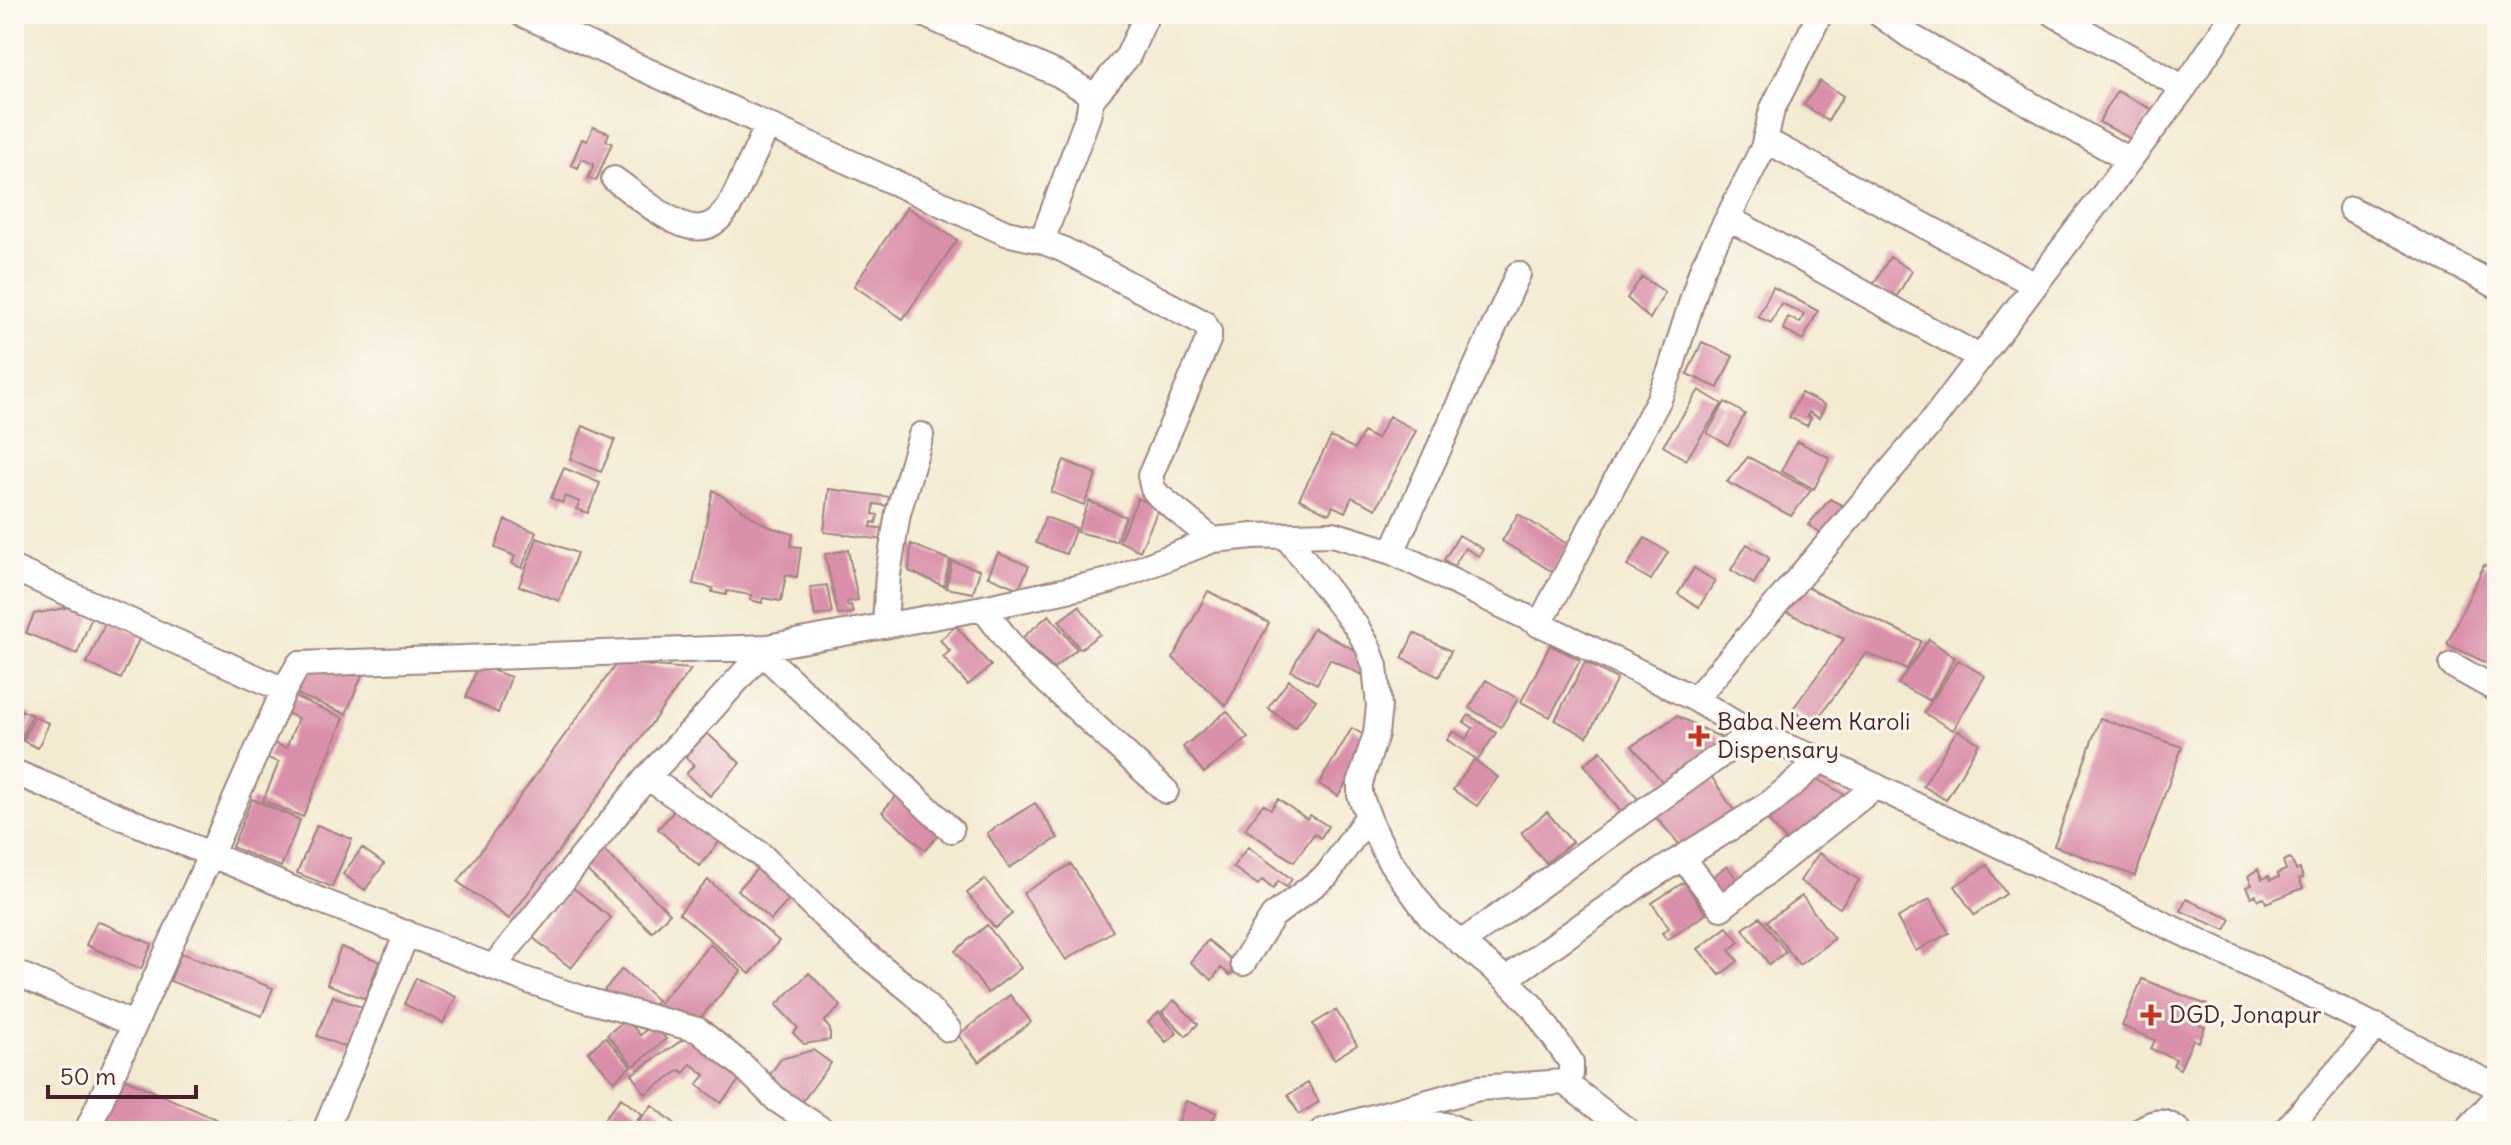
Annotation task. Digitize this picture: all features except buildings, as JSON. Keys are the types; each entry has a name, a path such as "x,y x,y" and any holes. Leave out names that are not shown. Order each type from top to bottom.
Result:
{"street":[{"path":"522,14 1006,233 1062,249 1204,323 1208,327 1209,338 1150,476 1153,489 1159,496 1213,540"},
{"path":"923,14 1060,75 1086,91 1091,100"},
{"path":"1042,241 1088,116 1091,100 1128,56 1147,14"},
{"path":"1539,625 1659,399 1696,284 1765,140 1772,110 1820,14"},
{"path":"1879,14 1910,36 2129,160"},
{"path":"2054,14 2184,88"},
{"path":"1695,699 1893,469 1981,358 2184,88 2225,17"},
{"path":"614,179 672,221 694,228 706,227 722,216 732,202 768,125"},
{"path":"1765,140 2035,285"},
{"path":"2351,209 2497,286"},
{"path":"1728,218 1981,358"},
{"path":"1392,552 1518,274"},
{"path":"885,626 895,526 921,435"},
{"path":"87,1131 297,665 764,650 1109,581 1213,540 1333,534 1392,552 1695,699 1751,733 1821,760 1876,786 2377,1026 2497,1087"},
{"path":"1285,535 1356,626 1375,666 1379,706 1376,734 1360,783 1360,795 1389,860 1431,918 1506,979 1542,1018 1571,1062 1571,1074 1564,1082"},
{"path":"14,569 284,690"},
{"path":"983,608 1019,656 1166,791"},
{"path":"493,967 647,777 764,650"},
{"path":"764,650 951,830"},
{"path":"2452,665 2497,690"},
{"path":"1461,943 1751,733"},
{"path":"1506,979 1640,884 1770,803 1821,760"},
{"path":"14,772 209,855 559,992 698,1030 744,1067 777,1100 824,1131"},
{"path":"647,777 760,854 847,939 915,994 948,1029"},
{"path":"1683,858 1721,908 1876,786"},
{"path":"1243,963 1273,916 1327,875 1368,816"},
{"path":"325,1131 407,933"},
{"path":"14,972 133,1024"},
{"path":"2285,1131 2377,1026"},
{"path":"1322,1131 1479,1088 1564,1082 1628,1131"},
{"path":"2466,1131 2497,1097"},
{"path":"2139,1131 2154,1122 2164,1122 2179,1131"},
{"path":"1413,1131 1438,1123 1460,1131"}],"place":[{"name":"Baba Neem Karoli Dispensary","path":"1699,736"},
{"name":"DGD, Jonapur","path":"2151,1015"}]}
